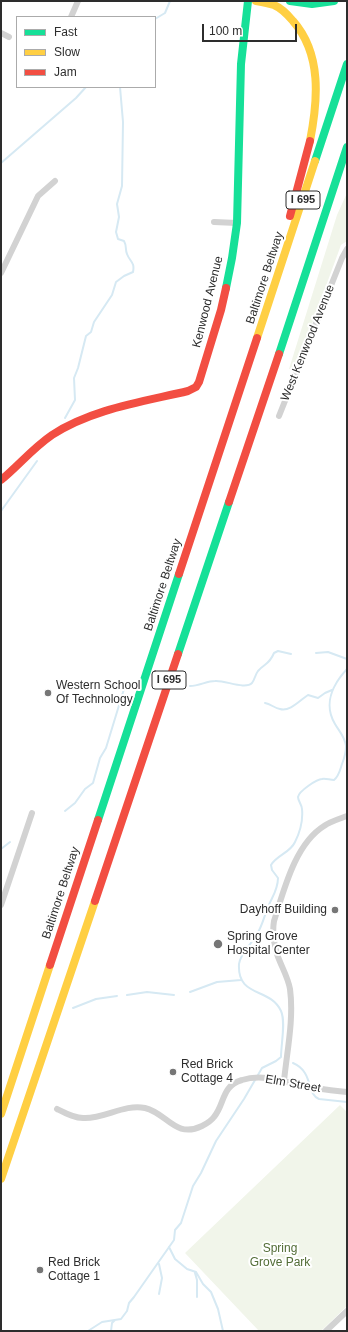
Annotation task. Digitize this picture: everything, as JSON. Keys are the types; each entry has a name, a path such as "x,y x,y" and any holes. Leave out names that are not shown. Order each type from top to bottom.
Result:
{"main road":[{"name":"Kenwood Avenue","path":"1,480 39,444 51,435 79,420 188,391 196,387 199,382 227,286 237,223 241,64 248,1"},
{"path":"256,1 274,5 288,16 297,26 306,39 311,53 317,83 316,115 309,148 263,321"},
{"path":"290,1 315,5 334,1"},
{"name":"Baltimore Beltway","path":"1,1114 347,64"},
{"name":"I 695","path":"1,1179 347,147"}],"street":[{"path":"71,16 78,1"},
{"path":"1,34 8,37"},
{"path":"1,273 38,196 56,181"},
{"path":"214,222 237,223"},
{"name":"West Kenwood Avenue","path":"280,416 347,248"},
{"path":"1,905 32,813"},
{"path":"284,1081 290,1021 290,988 277,954 273,931 274,921 292,867 306,842 314,833 325,825 347,816"},
{"name":"Elm Street","path":"56,1109 84,1119 127,1108 146,1108 155,1112 179,1128 194,1129 209,1122 215,1117 223,1097 230,1087 242,1080 260,1078 284,1081 307,1087 347,1092"},
{"path":"326,1331 347,1311"}],"green space":[{"path":"347,193 347,241 341,245 295,370 289,369 337,215"},
{"name":"Spring Grove Park","path":"340,1105 347,1112 347,1306 321,1331 259,1331 185,1253"}],"waterway":[{"path":"156,18 165,13 170,1"},
{"path":"1,163 76,98 85,88"},
{"path":"65,418 75,400 74,378 86,336 91,332 94,322 112,295 116,282 133,272 133,264 126,252 125,243 124,241 118,239 116,232 119,217 117,204 122,186 123,122 120,88"},
{"path":"1,511 37,461"},
{"path":"190,686 215,681 245,686 249,685 253,682 260,668 269,662 274,653 278,651 291,654"},
{"path":"316,653 328,652 347,659"},
{"path":"88,1331 102,1322 121,1319 127,1311 129,1303 174,1240 175,1230 181,1223 193,1186 201,1173 216,1141 244,1099 262,1068 281,1057 283,1027 281,1011 276,1003 270,998 255,991 243,982 240,975 239,964 244,953 260,929 276,890 278,878 272,870 271,865 293,846 298,834 302,821 302,808 298,798 299,795 308,786 316,781 325,779 334,780 340,771 346,746 343,737 331,717 330,702 334,688 347,669"},
{"path":"65,811 75,803 85,789 93,783 100,758 106,748 124,689 128,687"},
{"path":"265,703 278,708 287,709 308,695 318,698 332,690"},
{"path":"1,849 10,842"},
{"path":"190,992 217,982 241,980"},
{"path":"127,995 147,992 174,995"},
{"path":"73,1008 96,999 117,996"},
{"path":"293,1063 300,1067 304,1072 312,1093 319,1099 347,1102"},
{"path":"169,1247 175,1259 187,1269 196,1272 203,1284 211,1292 218,1309 223,1331"},
{"path":"159,1264 162,1278 159,1294"},
{"path":"195,1273 197,1280 197,1297"},
{"path":"111,1331 112,1323 115,1320"}],"traffic: fast":[{"path":"226,288 237,223 241,64 248,1"},
{"path":"290,1 312,4 334,1"},
{"path":"315,161 347,64"},
{"path":"279,354 347,147"},
{"path":"178,654 229,502"},
{"path":"98,820 179,574"}],"traffic: slow":[{"path":"256,1 274,5 284,12 293,21 309,48 313,63 316,94 310,141"},
{"path":"257,338 315,161"},
{"path":"1,1179 95,901"},
{"path":"1,1114 50,965"}],"traffic: jam":[{"path":"290,216 310,141"},
{"path":"1,480 45,440 67,426 118,407 188,391 196,387 199,382 221,310 226,288"},
{"path":"179,574 257,338"},
{"path":"229,502 279,354"},
{"path":"95,901 178,654"},
{"path":"50,965 98,820"}],"place":[{"name":"Western School Of Technology","path":"48,693"},
{"name":"Dayhoff Building","path":"335,910"},
{"name":"Spring Grove Hospital Center","path":"218,944"},
{"name":"Red Brick Cottage 4","path":"173,1072"},
{"name":"Red Brick Cottage 1","path":"40,1270"}]}
